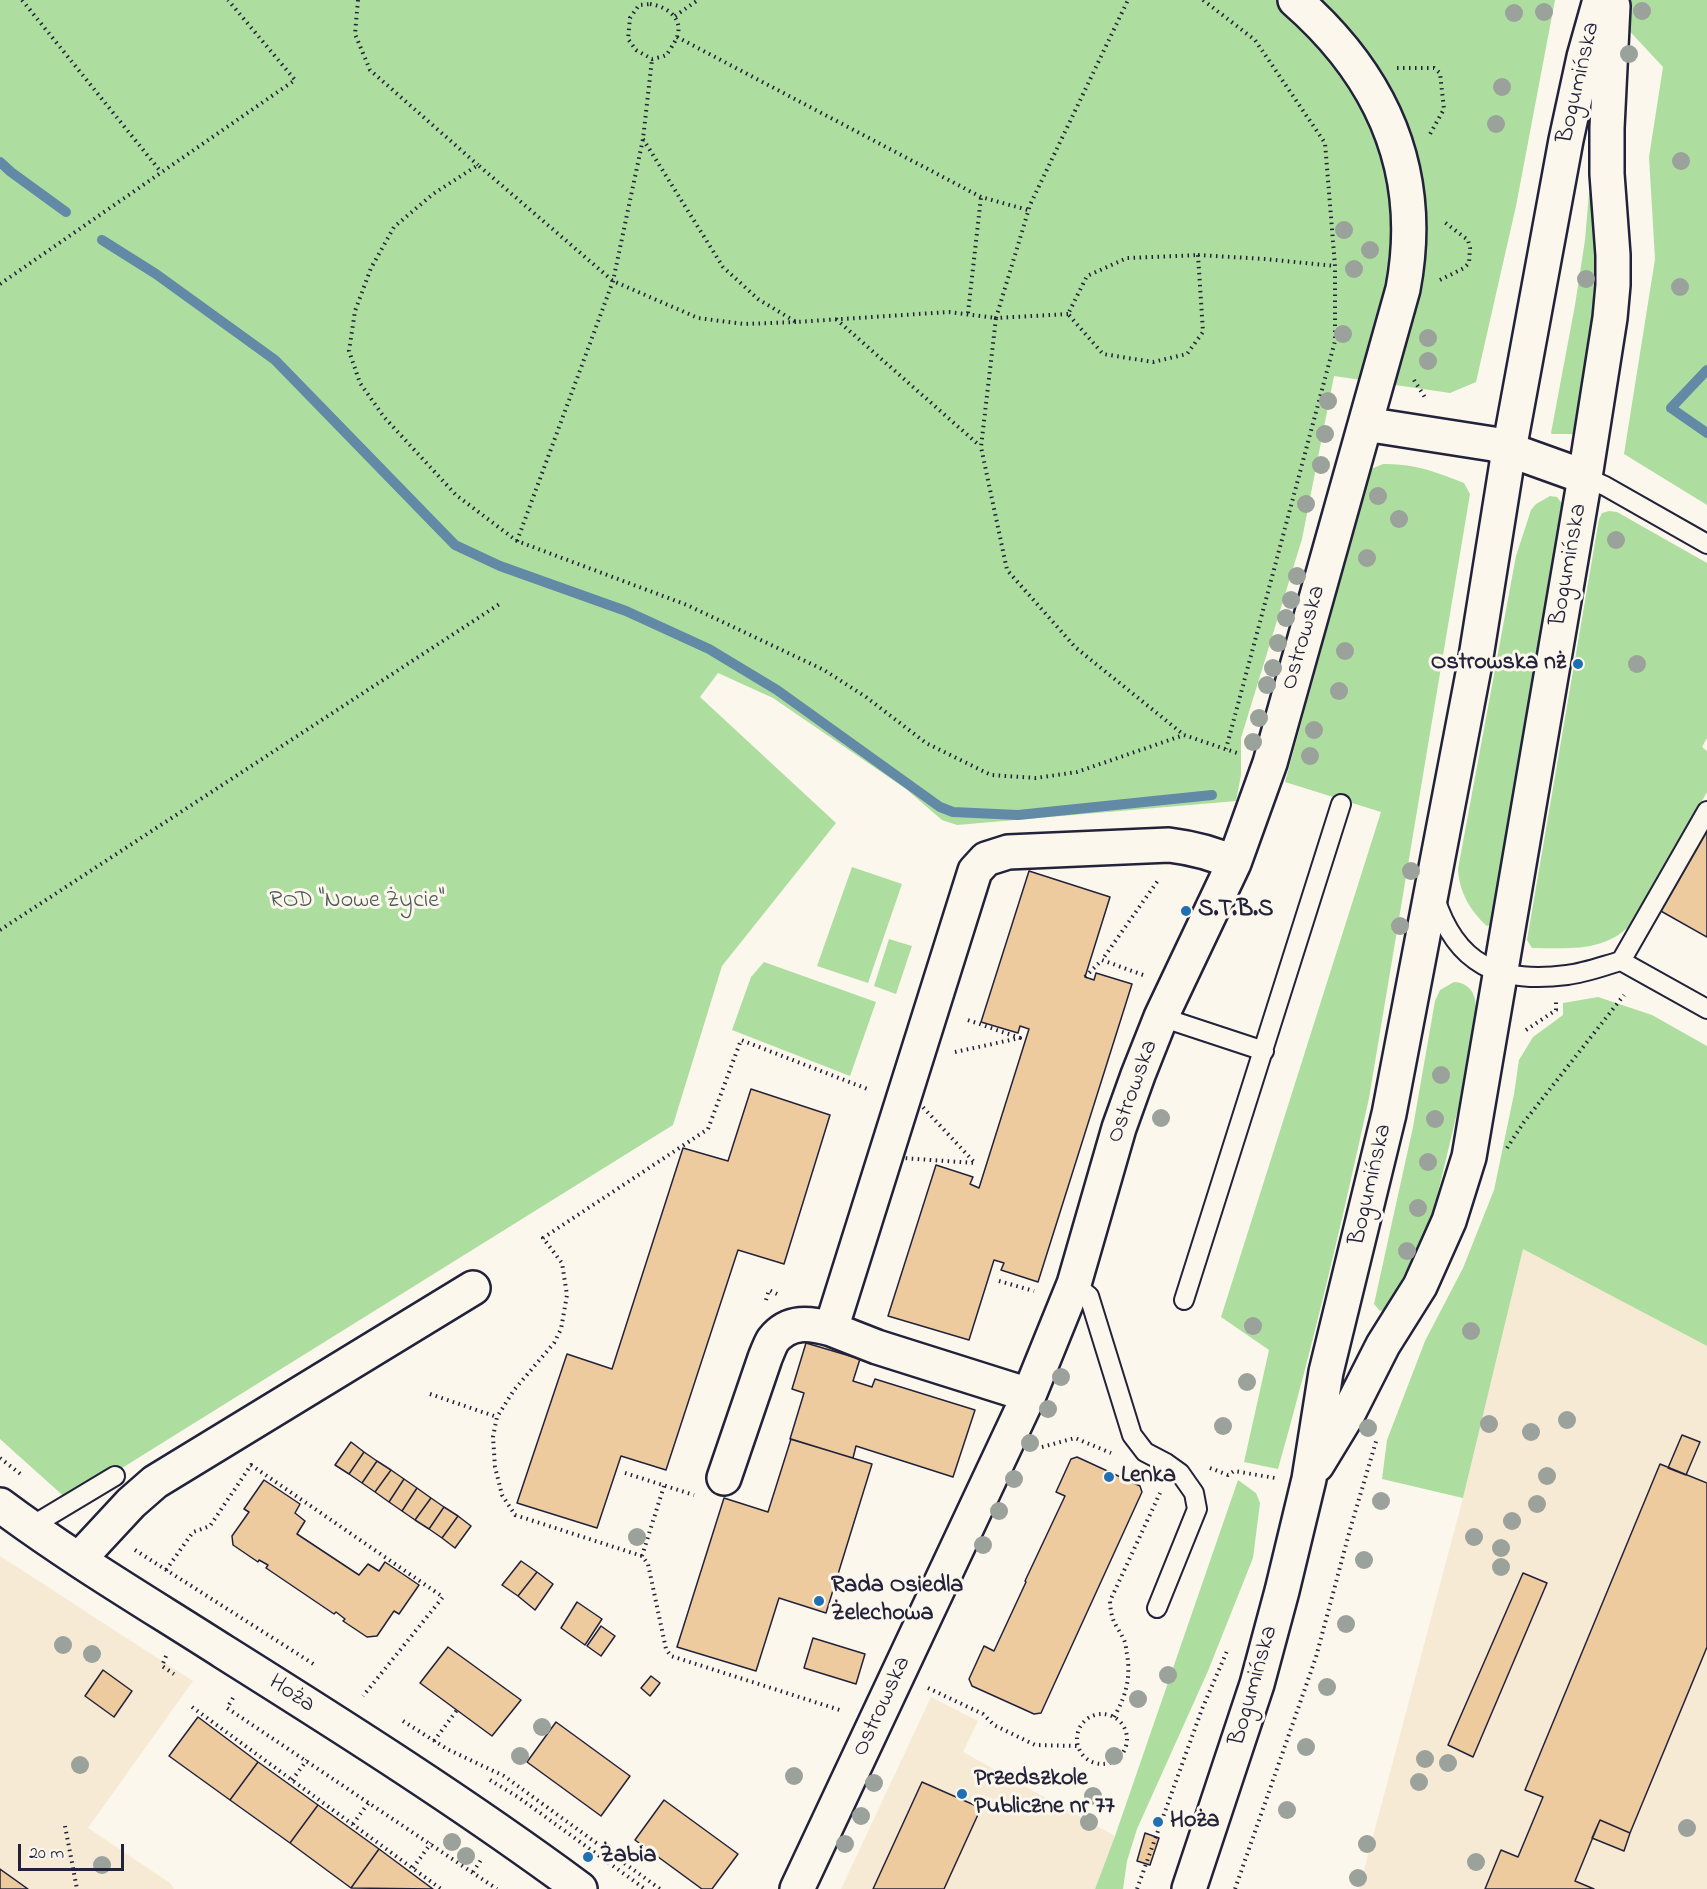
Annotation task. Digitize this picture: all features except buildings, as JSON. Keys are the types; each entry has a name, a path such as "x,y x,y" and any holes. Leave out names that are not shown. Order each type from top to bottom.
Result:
{"street":[{"name":"Ostrowska","path":"797,1889 1029,1395 1074,1284 1119,1128 1161,1017 1234,862 1270,763 1397,312 1408,266 1410,230 1403,172 1388,124 1362,73 1336,40 1295,0"},
{"name":"Bogumińska","path":"1189,1889 1257,1684 1282,1591 1296,1480 1326,1372 1386,1126 1475,663 1509,450 1566,140 1584,57 1600,0"},
{"name":"Bogumińska","path":"1296,1480 1348,1414 1383,1345 1420,1286 1449,1221 1469,1157 1604,367 1613,285 1607,128 1613,0"},
{"name":"Bogumińska","path":"1365,424 1493,444 1586,477"},
{"path":"831,1329 975,871 986,859 1008,852 1169,845 1215,854 1234,862"},
{"path":"79,1560 139,1496 168,1473 473,1288"},
{"path":"724,1478 773,1340 792,1326 810,1323 831,1329 877,1347 1029,1395"},
{"name":"Hoża","path":"10,1516 390,1757 580,1889"}],"lane":[{"path":"1586,477 1707,544"},
{"path":"1184,1300 1341,804"},
{"path":"1501,973 1559,976 1621,961 1707,811"},
{"name":"Bogumińska","path":"1433,890 1450,933 1464,953 1483,966 1501,973"},
{"path":"1621,961 1707,1009"},
{"path":"1161,1017 1264,1051"},
{"path":"1074,1284 1089,1296 1132,1435 1145,1452 1180,1473 1194,1494 1197,1509 1157,1608"},
{"path":"10,1516 66,1505 115,1476"}],"path":[{"path":"22,0 161,173"},
{"path":"0,284 295,80 228,0"},
{"path":"358,0 355,34 370,70 613,281 699,318 744,324 950,312 996,318 1068,314"},
{"path":"675,16 698,0"},
{"path":"1128,0 1028,210 996,318 981,447 1007,570 1075,647 1184,735 1270,763"},
{"path":"1203,0 1255,40 1325,143 1335,266 1335,341 1226,749"},
{"path":"639,3 662,6 675,16 679,25 677,37 665,55 652,59 636,50 628,39 630,18 639,3"},
{"path":"677,37 981,197 1028,210"},
{"path":"517,541 613,281 643,139 652,59"},
{"path":"1393,68 1434,68 1440,73 1444,109 1426,141"},
{"path":"643,139 723,267 758,299 796,322"},
{"path":"478,165 433,195 394,228 371,268 355,310 349,351 360,383 384,417 456,495 517,541 687,605 824,670 866,697 926,743 991,775 1036,778 1077,772 1184,735"},
{"path":"968,314 981,197"},
{"path":"1437,276 1435,282 1464,268 1469,263 1468,240 1443,221"},
{"path":"1068,314 1087,276 1127,258 1198,255 1335,266"},
{"path":"1068,314 1103,354 1153,362 1187,354 1203,332 1198,255"},
{"path":"836,319 981,447"},
{"path":"1413,376 1425,398 1447,408 1438,436"},
{"path":"0,930 501,603"},
{"path":"1085,977 1102,960 1165,870"},
{"path":"1102,960 1176,986"},
{"path":"1506,1149 1524,1122 1641,973"},
{"path":"1525,1031 1556,1010 1559,976"},
{"path":"944,1054 1020,1038 958,1017"},
{"path":"844,1712 671,1656 666,1649 648,1564 642,1556 515,1515 502,1495 495,1467 493,1437 497,1417 514,1390 554,1343 561,1329 567,1295 566,1277 562,1263 543,1238 708,1129 741,1040 879,1094"},
{"path":"898,1168 922,1094"},
{"path":"902,1158 975,1163 919,1103"},
{"path":"999,1281 1036,1292"},
{"path":"430,1394 497,1417"},
{"path":"1235,1889 1317,1657 1378,1434"},
{"path":"1040,1448 1075,1438 1119,1456"},
{"path":"0,1458 66,1505"},
{"path":"166,1570 193,1532 210,1527 251,1465 442,1597 363,1696"},
{"path":"1247,1472 1296,1480"},
{"path":"1114,1717 1124,1701 1128,1687 1129,1666 1125,1641 1110,1615 1110,1601 1160,1492 1161,1483"},
{"path":"642,1556 664,1486"},
{"path":"105,1531 320,1668"},
{"path":"923,1697 927,1687 983,1714 994,1725 1035,1745 1077,1746"},
{"path":"240,1689 227,1708 431,1844 490,1887 497,1889"},
{"path":"355,1690 372,1702"},
{"path":"192,1707 441,1889"},
{"path":"434,1741 457,1710"},
{"path":"1093,1715 1114,1717 1123,1724 1126,1732 1125,1749 1121,1756 1107,1764 1090,1762 1077,1746 1077,1733 1086,1719 1093,1715"},
{"path":"399,1719 434,1741 504,1776 660,1889"},
{"path":"292,1780 307,1760"},
{"path":"1137,1889 1179,1773"},
{"path":"491,1792 504,1776"},
{"path":"352,1824 369,1802"},
{"path":"65,1826 77,1889"},
{"path":"413,1868 431,1844"}],"shaded area":[{"path":"1523,1248 1707,1346 1707,1889 1359,1889 1463,1498"},
{"path":"0,1556 193,1681 88,1828 170,1883 174,1889 0,1889"},
{"name":"Przedszkole Publiczne nr 77","path":"931,1697 978,1721 963,1752 1115,1836 1095,1889 841,1889"}],"green space":[{"name":"ROD \"Nowe Życie\"","path":"0,0 1555,0 1516,206 1476,382 1450,393 1334,376 1302,539 1241,738 1241,775 1236,801 957,825 942,820 906,789 773,698 718,673 700,697 836,823 722,966 673,1125 69,1501 0,1439"},
{"path":"1628,0 1707,0 1707,505 1624,454 1655,259 1649,157 1663,67 1623,24"},
{"path":"1592,191 1595,193 1594,284 1591,329 1584,374 1573,434 1552,434 1585,240 1589,193"},
{"path":"1383,464 1414,467 1444,475 1464,483 1470,494 1369,1098 1326,1284 1278,1469 1244,1462 1269,1350 1221,1317 1381,812 1285,782 1371,469"},
{"path":"1550,496 1557,497 1563,505 1491,925 1487,926 1466,900 1458,869 1516,556 1531,510 1536,504"},
{"path":"1617,512 1707,563 1707,738 1702,747 1707,751 1707,792 1636,919 1625,930 1613,938 1588,946 1532,948 1527,940 1599,519 1602,513"},
{"path":"852,867 902,884 868,983 817,966"},
{"path":"889,939 912,946 896,994 874,986"},
{"path":"764,962 876,1002 850,1076 732,1030 751,977"},
{"path":"1454,982 1471,990 1476,1009 1458,1109 1435,1205 1427,1228 1387,1309 1380,1311 1374,1304 1413,1127 1435,1001 1440,990"},
{"path":"1598,997 1652,1015 1707,1046 1707,1346 1523,1249 1463,1498 1382,1479 1387,1440 1425,1341 1463,1268 1494,1190 1519,1060 1533,1037 1563,1015 1563,1003"},
{"path":"1238,1480 1256,1493 1260,1503 1253,1558 1208,1671 1137,1829 1127,1861 1123,1889 1095,1889 1115,1836"}],"waterway":[{"path":"0,162 66,212"},
{"path":"102,240 156,274 275,360 455,545 500,566 626,611 709,649 777,690 940,807 953,812 1018,815 1212,795"},
{"path":"1707,370 1671,408 1707,433"}],"place":[{"name":"Ostrowska nż","path":"1578,664"},
{"name":"S.T.B.S","path":"1186,911"},
{"name":"Lenka","path":"1109,1477"},
{"name":"Rada Osiedla Żelechowa","path":"819,1601"},
{"name":"Przedszkole Publiczne nr 77","path":"962,1794"},
{"name":"Hoża","path":"1158,1822"},
{"name":"Żabia","path":"588,1857"}]}
